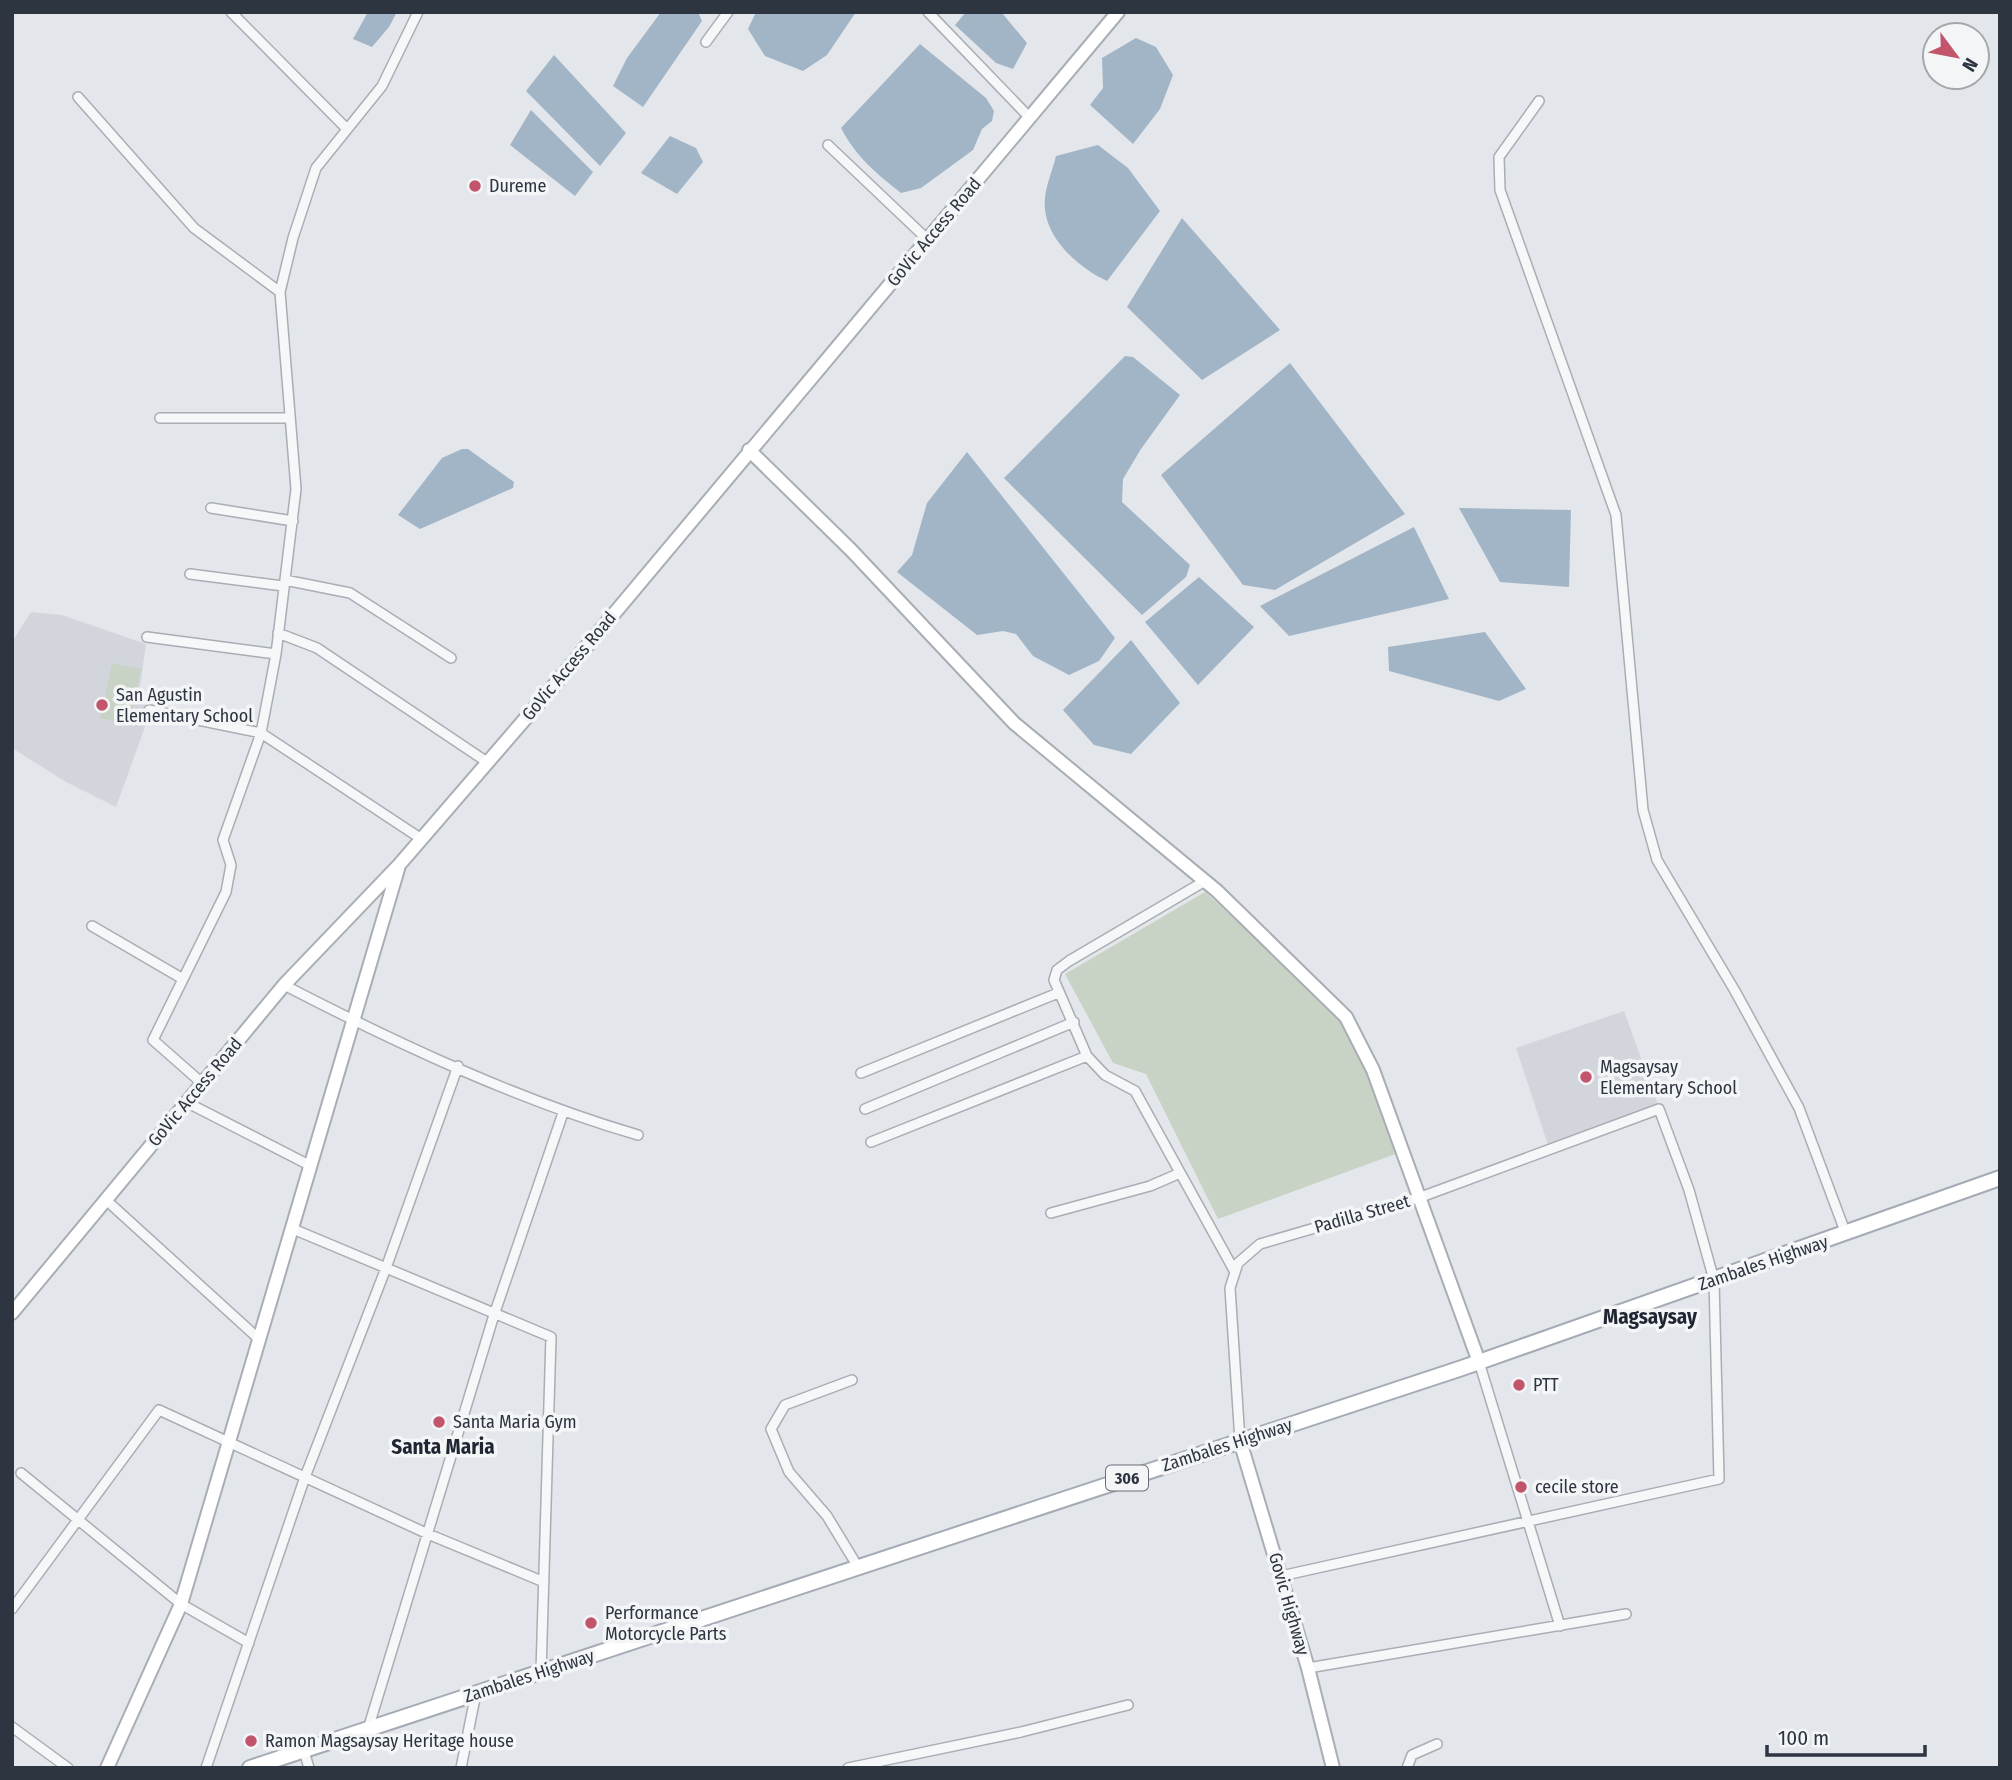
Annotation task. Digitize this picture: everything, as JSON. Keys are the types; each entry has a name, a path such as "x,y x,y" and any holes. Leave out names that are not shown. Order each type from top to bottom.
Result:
{"main road":[{"name":"Zambales Highway","path":"250,1768 1479,1362 2000,1178"}],"street":[{"path":"231,12 347,129"},
{"path":"203,1084 153,1040 226,892 231,865 223,840 261,733 276,654 296,489 280,292 293,238 316,168 382,86 418,12"},
{"path":"706,42 728,12"},
{"path":"928,12 1030,118"},
{"name":"GoVic Access Road","path":"12,1313 284,985 399,865 1118,12"},
{"path":"78,97 194,228 280,292"},
{"path":"1539,101 1499,158 1500,190 1616,515 1643,810 1657,860 1735,990 1799,1108 1846,1234"},
{"path":"828,145 928,240"},
{"path":"160,418 290,418"},
{"path":"749,450 851,550 1014,723 1205,881 1346,1017 1373,1070 1479,1362 1560,1626"},
{"path":"211,508 293,521"},
{"path":"190,574 284,583 350,593 451,657"},
{"path":"278,633 317,648 487,762"},
{"path":"148,637 276,654"},
{"path":"149,710 261,733 421,838"},
{"path":"107,1768 181,1604 399,865"},
{"path":"1205,881 1057,970 1054,980 1087,1056 1105,1075 1135,1091 1235,1272 1230,1289 1240,1441"},
{"path":"92,926 183,979"},
{"path":"284,985 353,1021 563,1113 638,1136"},
{"path":"861,1073 1058,993"},
{"path":"865,1108 1074,1022"},
{"path":"871,1142 1087,1056"},
{"path":"206,1768 305,1477 386,1268 457,1066"},
{"path":"186,1102 311,1166"},
{"name":"Padilla Street","path":"1235,1272 1238,1264 1260,1244 1421,1197 1659,1109 1689,1191 1714,1280"},
{"path":"368,1729 494,1315 563,1113"},
{"path":"1051,1213 1150,1186 1180,1173"},
{"path":"105,1199 260,1340"},
{"path":"293,1229 551,1337 541,1672"},
{"path":"1281,1576 1719,1479 1714,1280"},
{"path":"852,1380 785,1405 771,1429 789,1472 827,1516 858,1567"},
{"path":"14,1605 159,1410 428,1534 544,1582"},
{"name":"Govic Highway","path":"1240,1441 1308,1668 1333,1768"},
{"path":"21,1473 181,1604 249,1643"},
{"path":"1308,1668 1626,1614"},
{"path":"461,1768 476,1693"},
{"path":"848,1768 1021,1732 1128,1705"},
{"path":"12,1727 68,1768"},
{"path":"1406,1768 1412,1755 1437,1745"},
{"path":"304,1751 309,1768"}],"shaded area":[{"name":"San Agustin Elementary School","path":"31,612 62,615 146,644 139,693 149,716 116,807 66,782 12,748 12,642"},
{"name":"Magsaysay Elementary School","path":"1624,1011 1658,1105 1548,1145 1516,1048"}],"green space":[{"path":"112,663 141,669 129,725 100,718"},
{"path":"1205,892 1348,1023 1398,1153 1218,1219 1146,1074 1113,1063 1065,974"}],"water":[{"path":"368,12 397,12 389,27 372,47 353,39"},
{"path":"661,12 698,12 702,21 643,107 613,86 627,58"},
{"path":"756,12 856,12 827,55 803,71 765,56 748,29"},
{"path":"966,12 1002,13 1027,43 1013,69 996,63 955,25"},
{"path":"1136,38 1156,47 1173,75 1160,109 1133,144 1090,105 1103,88 1102,58"},
{"path":"920,44 986,98 994,111 992,121 982,129 973,150 921,188 901,193 860,156 841,128"},
{"path":"554,55 626,133 600,166 526,91"},
{"path":"531,110 593,172 575,196 510,145"},
{"path":"670,136 696,148 703,162 677,194 641,173"},
{"path":"1098,145 1128,168 1160,211 1107,281 1084,267 1063,248 1049,225 1045,212 1045,198 1056,156"},
{"path":"1182,218 1280,330 1202,380 1127,307"},
{"path":"1125,356 1133,357 1180,395 1123,479 1122,502 1190,565 1186,577 1142,615 1004,478"},
{"path":"1290,363 1405,514 1275,590 1243,585 1161,475"},
{"path":"468,449 514,482 513,488 420,529 398,515 442,458"},
{"path":"967,452 1115,638 1099,661 1069,675 1033,656 1016,634 1003,631 977,635 897,572 912,555 927,503"},
{"path":"1459,508 1571,510 1569,587 1500,582"},
{"path":"1414,527 1449,599 1289,636 1260,606"},
{"path":"1199,577 1254,627 1198,685 1145,622"},
{"path":"1485,632 1526,689 1499,701 1389,671 1388,647"},
{"path":"1131,640 1180,703 1131,754 1094,745 1063,710"}],"place":[{"name":"Dureme","path":"475,186"},
{"name":"San Agustin Elementary School","path":"102,705"},
{"name":"Magsaysay Elementary School","path":"1586,1077"},
{"name":"PTT","path":"1519,1385"},
{"name":"Santa Maria Gym","path":"439,1422"},
{"name":"cecile store","path":"1521,1487"},
{"name":"Performance Motorcycle Parts","path":"591,1623"},
{"name":"Ramon Magsaysay Heritage house","path":"251,1741"}],"district":[{"name":"Magsaysay","path":"1650,1317"},
{"name":"Santa Maria","path":"443,1447"}]}
